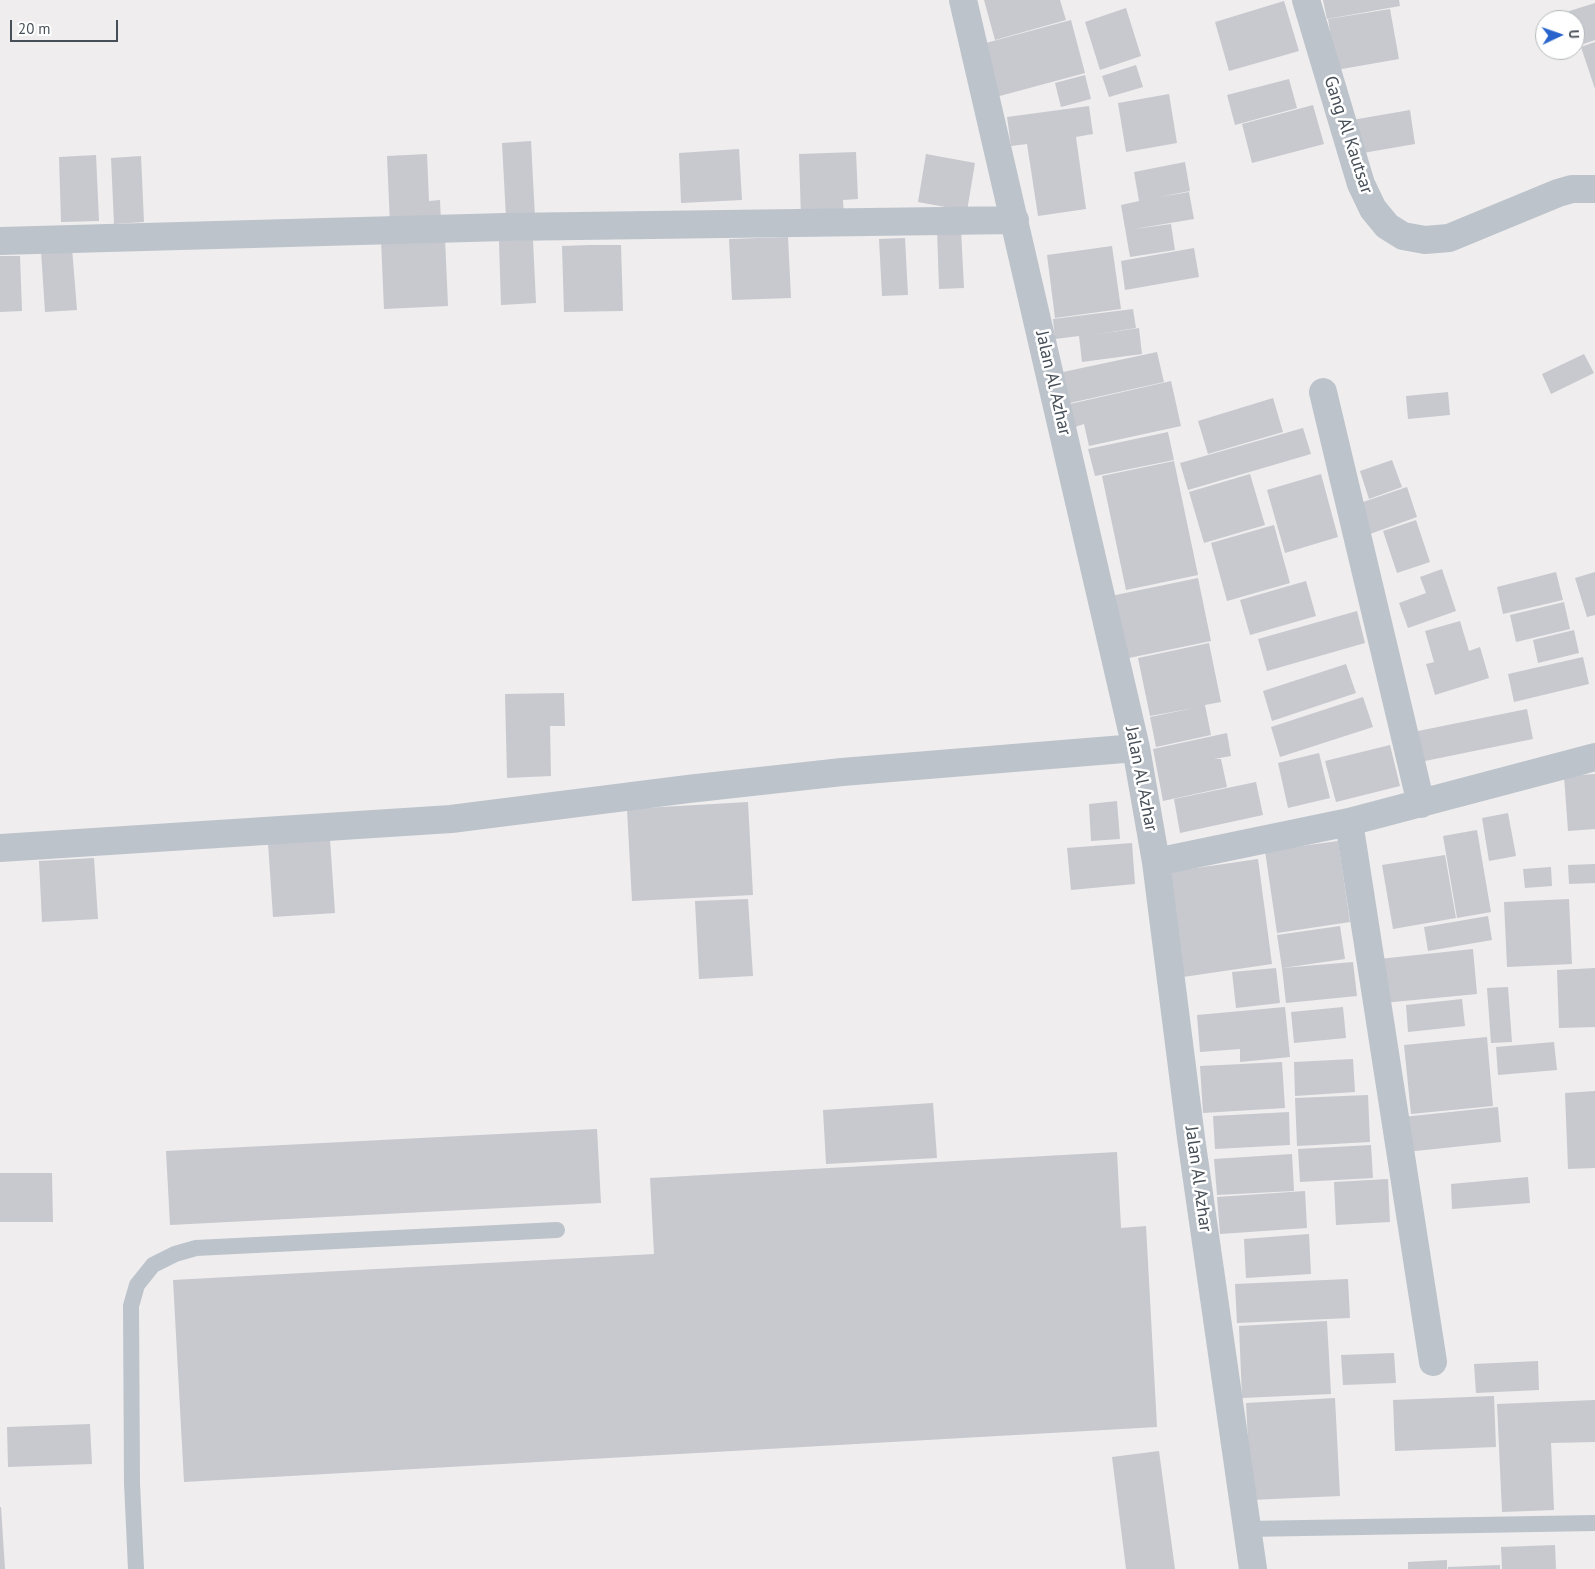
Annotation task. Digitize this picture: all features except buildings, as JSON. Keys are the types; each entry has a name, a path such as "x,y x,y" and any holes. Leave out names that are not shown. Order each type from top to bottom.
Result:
{"street":[{"name":"Jalan Al Azhar","path":"963,0 1136,748 1156,862 1191,1138 1229,1391 1246,1530 1253,1569"},
{"name":"Gang Al Kautsar","path":"1306,0 1361,184 1373,208 1387,226 1403,236 1425,240 1449,238 1558,193 1572,189 1595,189"},
{"path":"0,241 505,227 1015,220"},
{"path":"1322,392 1421,804"},
{"path":"0,848 451,819 688,789 832,774 1136,748"},
{"path":"1156,862 1349,822 1595,757"},
{"path":"1349,822 1433,1362"}],"lane":[{"path":"136,1569 132,1483 131,1306 137,1285 153,1265 175,1254 196,1248 556,1230"},
{"path":"1246,1530 1595,1523"}]}
